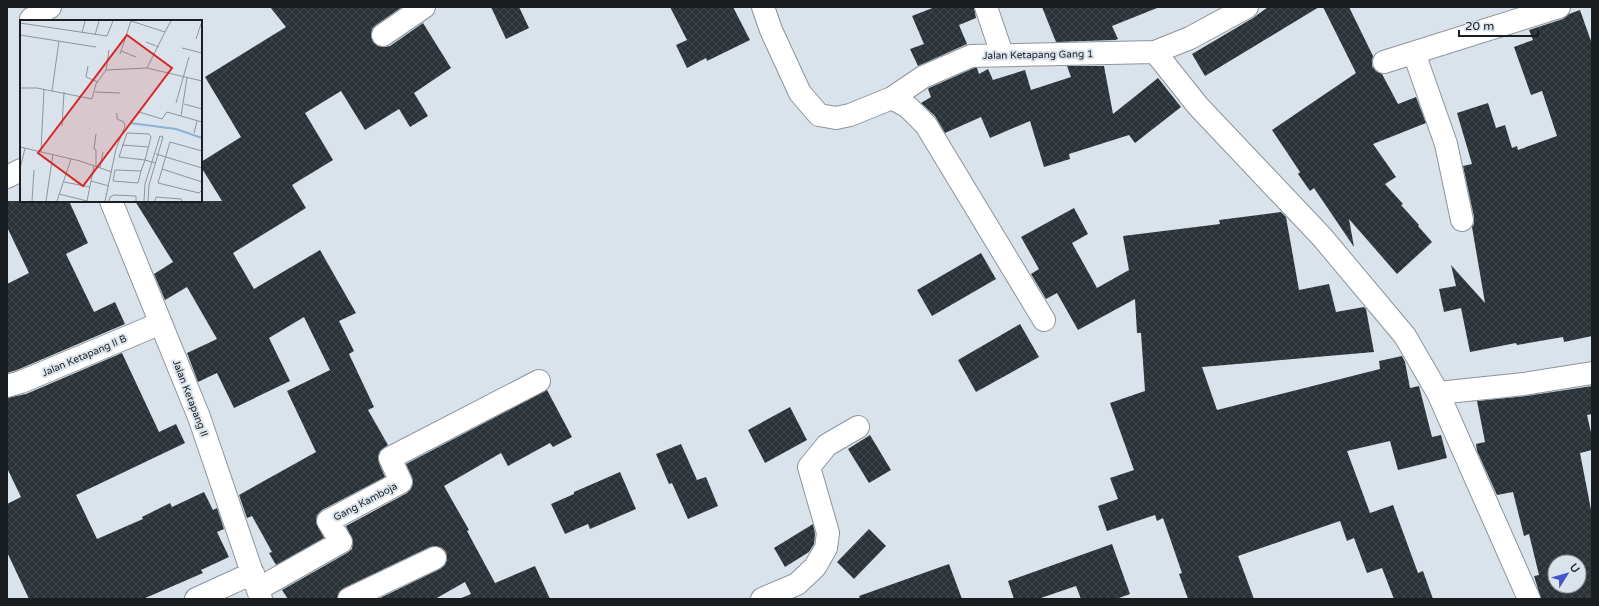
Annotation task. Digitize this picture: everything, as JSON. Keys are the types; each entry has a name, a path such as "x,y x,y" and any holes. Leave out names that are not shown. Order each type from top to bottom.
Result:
{"street":[{"path":"29,16 50,7"},
{"path":"384,35 424,7"},
{"name":"Jalan Ketapang Gang 1","path":"763,7 771,30 800,93 818,115 836,118 892,98 923,76 971,56 1002,54 1155,52"},
{"path":"986,7 1002,54"},
{"path":"1247,7 1190,38 1155,52 1198,106 1322,237 1405,336 1438,393 1529,599"},
{"path":"1384,62 1559,7"},
{"path":"1414,53 1446,144 1462,220"},
{"path":"892,98 908,107 926,126 1044,320"},
{"path":"7,177 20,170"},
{"name":"Jalan Ketapang II","path":"111,202 199,417 257,587"},
{"name":"Jalan Ketapang II B","path":"7,386 21,382 161,323"},
{"path":"1438,393 1524,384 1592,373"},
{"name":"Gang Kamboja","path":"257,587 341,542 328,521 402,482 390,458 539,381"},
{"path":"762,599 797,584 815,566 826,548 828,533 809,467 827,445 858,427"},
{"path":"349,599 434,558"},
{"path":"196,599 257,587"}],"building":[{"path":"270,7 402,7 372,29 371,36 373,42 378,46 390,46 423,23 451,68 414,93 428,116 410,127 399,109 365,130 341,91 305,113 333,160 292,185 306,208 233,253 254,289 320,250 356,313 339,321 354,351 349,354 374,407 368,410 388,445 380,451 378,457 385,477 322,510 317,515 316,522 324,538 276,565 269,553 272,552 252,516 247,518 239,495 316,452 287,391 330,370 304,317 269,338 290,381 234,408 217,373 198,382 187,353 217,339 187,287 165,300 154,274 173,262 136,202 222,201 202,169 202,161 241,137 205,77 286,27"},
{"path":"491,7 519,7 529,28 506,39"},
{"path":"670,7 733,7 750,40 707,61 706,58 687,68 676,45 687,40"},
{"path":"935,7 974,7 976,18 959,25 967,44 918,66 910,49 924,44 912,16"},
{"path":"1042,7 1157,8 1112,26 1118,39 1056,42"},
{"path":"1268,7 1319,7 1205,76 1192,54 1253,18"},
{"path":"1323,7 1349,7 1373,56 1372,66 1376,71 1382,74 1398,104 1416,97 1426,123 1373,144 1396,177 1385,184 1403,204 1401,205 1432,242 1397,274 1349,219 1354,247 1314,188 1310,191 1298,174 1300,172 1272,130 1356,73"},
{"path":"1580,10 1592,44 1592,336 1564,342 1563,337 1517,345 1516,343 1470,352 1461,308 1444,312 1439,289 1456,286 1451,265 1485,303 1472,227 1474,224 1474,217 1463,166 1472,164 1457,113 1488,103 1496,128 1505,125 1512,148 1517,146 1518,150 1557,136 1542,91 1531,95 1514,47 1533,40 1529,30 1563,19 1569,14"},
{"path":"1067,66 1104,66 1113,114 1158,78 1181,107 1135,143 1129,135 1069,154 1070,159 1044,167 1030,121 990,138 981,117 945,133 935,116 921,103 931,97 929,88 974,68 977,68 979,74 988,69 993,80 1025,70 1031,90 1071,77"},
{"path":"7,201 69,202 88,243 66,254 94,312 115,302 125,324 7,373 7,284 29,273 7,227"},
{"path":"1074,208 1088,234 1072,243 1097,288 1129,270 1123,236 1220,224 1219,220 1281,212 1286,217 1299,290 1329,284 1336,312 1364,307 1366,309 1374,352 1202,367 1217,410 1380,369 1379,361 1402,356 1405,362 1410,388 1419,386 1432,437 1441,435 1447,458 1398,470 1390,441 1347,451 1370,513 1393,505 1418,573 1423,571 1433,599 1394,599 1382,568 1367,573 1354,538 1347,541 1340,521 1238,556 1254,599 1188,599 1179,574 1182,573 1163,518 1157,521 1155,515 1107,531 1098,506 1118,499 1110,478 1134,470 1110,403 1145,391 1141,333 1137,333 1135,299 1078,330 1057,293 1046,299 1031,274 1039,269 1021,237"},
{"path":"981,253 996,279 932,316 917,290"},
{"path":"1020,324 1039,357 976,392 958,360"},
{"path":"122,353 159,432 176,424 185,443 76,495 97,539 143,519 142,517 170,503 172,507 204,492 213,510 217,508 224,529 217,532 229,557 201,570 203,573 143,599 29,599 7,552 7,504 21,497 7,468 7,398 26,394"},
{"path":"1592,386 1592,414 1587,415 1592,437 1592,450 1580,453 1592,515 1592,599 1541,599 1534,576 1539,575 1529,534 1524,536 1513,492 1497,495 1477,451 1476,444 1485,442 1477,401 1526,396"},
{"path":"547,390 572,437 553,447 550,443 508,466 501,453 444,486 469,530 467,531 495,583 535,566 550,599 459,599 471,594 465,582 435,599 378,599 440,569 445,565 447,559 446,552 442,548 436,546 430,547 344,588 339,592 337,599 288,599 282,590 352,549 353,541 346,526 407,493 411,489 413,483 412,477 406,464"},
{"path":"790,407 807,440 765,463 748,430"},
{"path":"870,435 891,470 869,483 848,449"},
{"path":"681,444 697,480 706,477 718,506 688,519 672,483 669,484 656,454"},
{"path":"620,472 636,509 590,529 588,524 565,534 551,504 574,494 574,492"},
{"path":"813,524 815,534 814,544 809,552 785,567 774,548"},
{"path":"869,529 886,546 854,579 837,562"},
{"path":"1112,544 1130,594 1116,599 1081,599 1076,586 1038,599 1014,599 1008,581"},
{"path":"949,564 962,599 860,599 859,596"}]}
